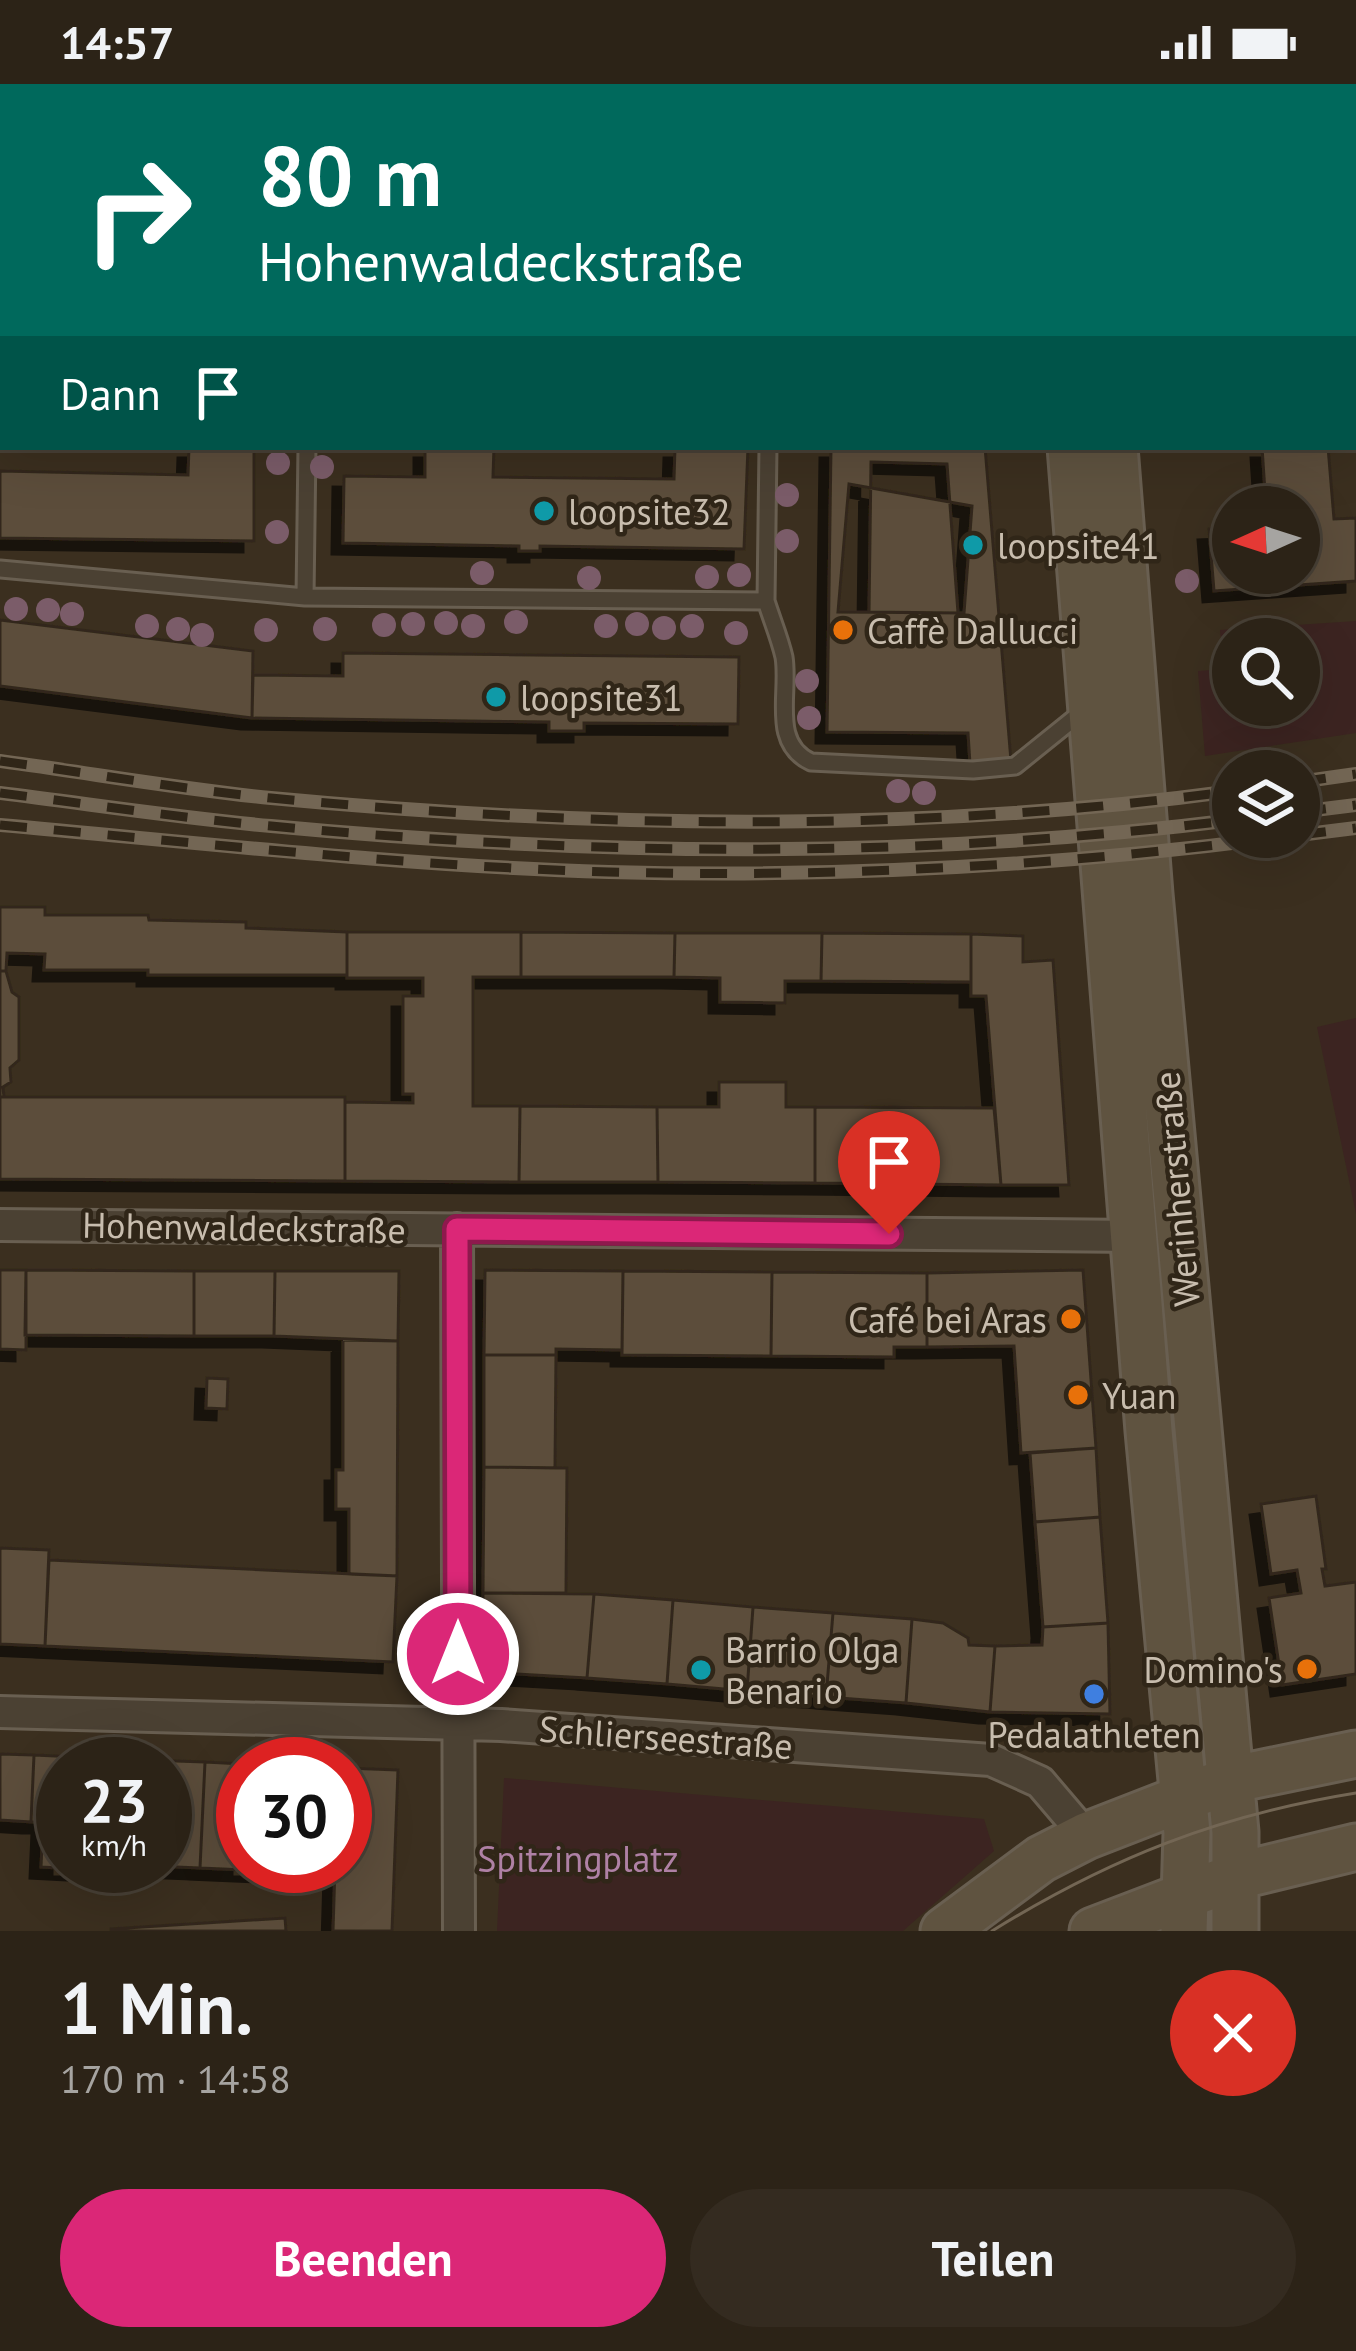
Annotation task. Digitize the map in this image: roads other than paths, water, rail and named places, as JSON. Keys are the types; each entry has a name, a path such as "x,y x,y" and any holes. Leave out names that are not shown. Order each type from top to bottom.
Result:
{"main road":[{"name":"Werinherstraße","path":"1071,450 1183,1797 1186,1913"},
{"name":"Werinherstraße","path":"1114,450 1147,872 1230,1780 1237,1876 1235,1931"},
{"path":"944,1931 1041,1859 1086,1836 1230,1780 1356,1754"},
{"path":"1093,1931 1186,1913 1237,1876 1356,1847"}],"street":[{"name":"Hohenwaldeckstraße","path":"0,1225 1136,1236"},
{"path":"457,1229 459,1931"},
{"name":"Schlierseestraße","path":"0,1712 458,1724 991,1760 1040,1782 1086,1836"}],"lane":[{"path":"304,596 307,450"},
{"path":"768,450 766,602 784,659 785,735 796,755 811,762 973,770 1015,766 1094,703"},
{"path":"0,569 304,596 766,602"}],"tram line":[{"path":"992,1931 1079,1882 1167,1843 1258,1814 1356,1793"}],"railway":[{"path":"0,761 271,798 632,820 873,820 1114,805 1212,793"},
{"path":"1320,779 1356,774"},
{"path":"0,793 271,826 631,848 993,842 1212,822"},
{"path":"1320,809 1356,805"},
{"path":"0,825 456,865 609,872 947,868 1212,845"},
{"path":"1320,832 1356,828"}],"place":[{"name":"loopsite32","path":"544,511"},
{"name":"loopsite41","path":"973,545"},
{"name":"Caffè Dallucci","path":"843,630"},
{"name":"loopsite31","path":"496,697"},
{"name":"Café bei Aras","path":"1071,1319"},
{"name":"Yuan","path":"1078,1395"},
{"name":"Domino's","path":"1307,1669"},
{"name":"Barrio Olga Benario","path":"701,1670"},
{"name":"Pedalathleten","path":"1094,1694"}],"park label":[{"name":"Spitzingplatz","path":"578,1858"}]}
